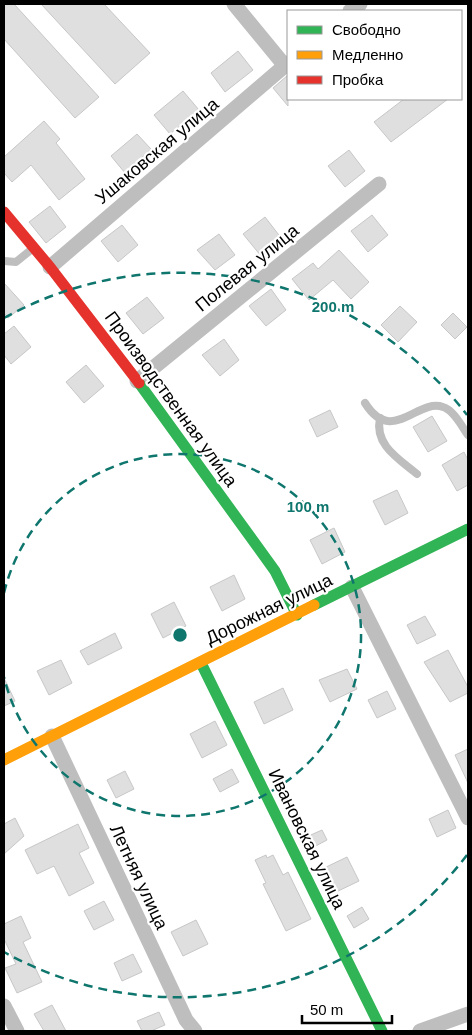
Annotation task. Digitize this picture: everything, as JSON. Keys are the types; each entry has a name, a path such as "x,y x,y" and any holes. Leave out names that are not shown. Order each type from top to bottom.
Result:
{"street":[{"path":"234,4 287,65"},
{"name":"Ушаковская улица","path":"50,266 287,65"},
{"name":"Полевая улица","path":"138,381 379,184"},
{"name":"Производственная улица","path":"4,212 50,266 138,381 275,571 297,615"},
{"name":"Дорожная улица","path":"4,760 468,529"},
{"path":"275,571 304,595 322,598 336,595"},
{"path":"268,630 278,612 280,602 280,590 275,571"},
{"path":"352,587 468,818"},
{"name":"Ивановская улица","path":"201,662 382,1031"},
{"name":"Летняя улица","path":"52,736 186,1020 196,1031"},
{"path":"4,1006 17,1031"},
{"path":"420,1031 468,1014"}],"lane":[{"path":"4,260 16,262 34,248"},
{"path":"365,403 370,411 380,418 391,421 402,420 430,407 444,407 451,411 468,436"},
{"path":"380,418 379,435 390,451 417,474"}],"building":[{"path":"4,4 14,4 99,97 75,118 4,39"},
{"path":"41,4 104,4 150,53 115,84"},
{"path":"238,51 253,70 225,92 211,73"},
{"path":"287,76 288,106 273,88"},
{"path":"183,91 199,110 170,134 154,115"},
{"path":"403,100 447,100 391,142 374,122"},
{"path":"44,121 60,139 56,143 85,179 59,200 31,165 12,182 4,173 4,157"},
{"path":"137,134 151,149 125,173 111,156"},
{"path":"349,150 365,171 345,187 328,166"},
{"path":"50,206 66,227 46,243 29,222"},
{"path":"372,215 388,235 368,252 351,231"},
{"path":"265,217 282,239 261,256 243,234"},
{"path":"122,225 138,245 118,262 101,241"},
{"path":"219,234 235,255 215,270 197,250"},
{"path":"339,250 369,282 351,299 333,280 309,300 292,279 313,263 318,269"},
{"path":"4,283 24,305 8,318 4,313"},
{"path":"271,289 286,310 266,326 249,306"},
{"path":"147,297 164,318 143,334 126,313"},
{"path":"400,306 417,322 398,342 381,325"},
{"path":"453,313 467,327 455,339 441,325"},
{"path":"14,326 31,347 11,364 4,355 4,334"},
{"path":"224,339 239,360 220,376 202,355"},
{"path":"86,365 104,386 84,403 66,382"},
{"path":"330,410 338,427 317,437 309,420"},
{"path":"432,416 447,441 428,452 413,427"},
{"path":"464,452 468,460 468,485 457,491 442,465"},
{"path":"397,490 408,513 385,525 373,501"},
{"path":"334,528 345,552 322,564 310,540"},
{"path":"234,575 245,599 222,611 210,587"},
{"path":"174,602 186,626 163,638 151,614"},
{"path":"425,616 436,635 417,644 407,625"},
{"path":"115,633 122,648 88,665 80,651"},
{"path":"448,650 468,687 468,693 450,702 424,662"},
{"path":"61,660 72,683 49,695 37,671"},
{"path":"347,669 357,689 330,702 319,680"},
{"path":"4,678 15,701 4,706"},
{"path":"283,688 293,710 264,724 254,702"},
{"path":"387,691 396,709 377,718 368,700"},
{"path":"215,721 227,745 202,758 190,734"},
{"path":"468,749 468,783 455,755"},
{"path":"232,769 239,782 220,792 213,779"},
{"path":"125,771 134,789 116,798 107,780"},
{"path":"448,810 456,828 437,837 429,819"},
{"path":"15,818 24,836 4,854 4,824"},
{"path":"78,824 89,848 79,853 94,883 69,896 54,866 37,874 25,850"},
{"path":"322,830 327,840 310,849 304,838"},
{"path":"266,855 267,858 273,855 283,875 288,872 311,919 286,931 263,884 266,883 255,860"},
{"path":"347,857 359,881 334,893 322,869"},
{"path":"104,901 114,920 94,930 84,911"},
{"path":"362,907 369,919 354,928 347,916"},
{"path":"21,916 31,938 23,942 42,982 17,993 5,968 16,964 4,939 4,924"},
{"path":"196,920 208,944 183,956 171,932"},
{"path":"133,954 142,972 122,981 114,963"},
{"path":"52,1005 66,1031 44,1031 34,1014"},
{"path":"159,1012 165,1025 151,1031 142,1031 137,1021"}],"traffic: fast":[{"path":"139,383 275,571 297,615"},
{"path":"314,605 468,529"},
{"path":"201,663 382,1031"}],"traffic: slow":[{"path":"4,760 314,605"}],"traffic: jam":[{"path":"4,212 50,267 139,383"}]}
